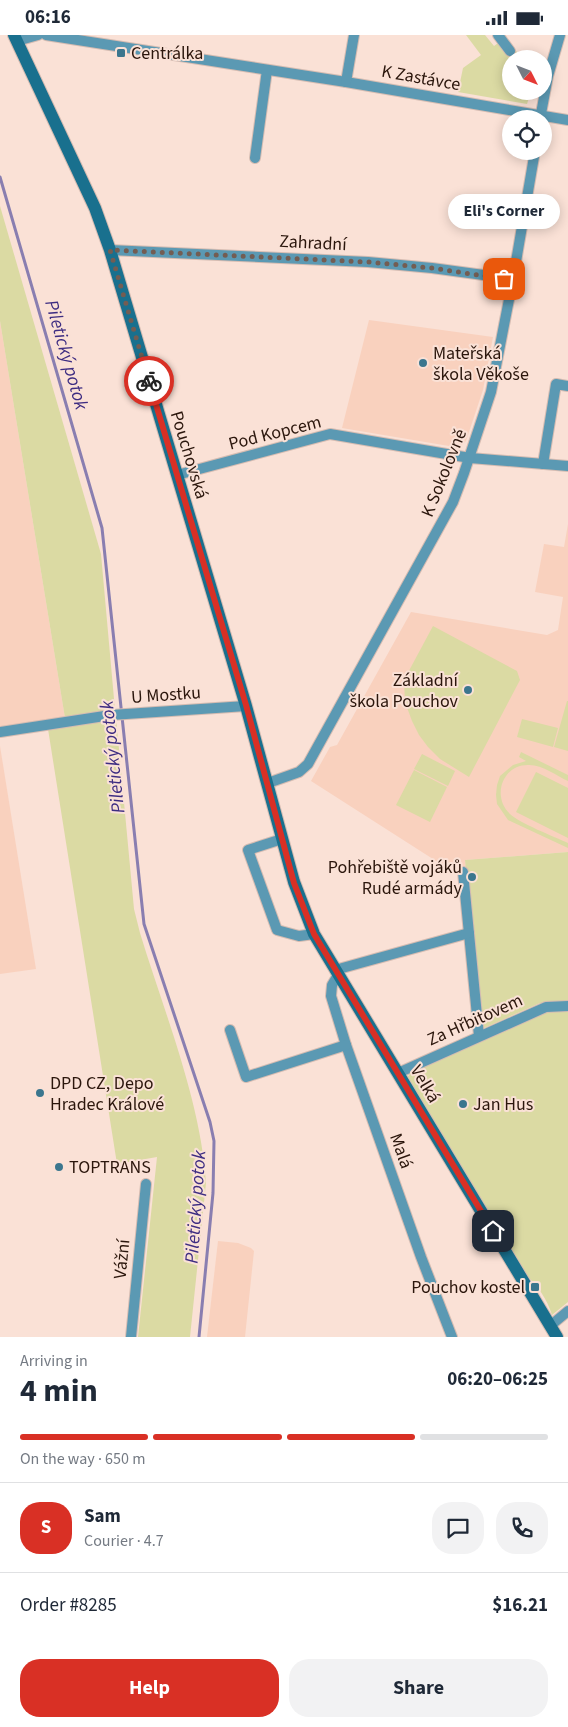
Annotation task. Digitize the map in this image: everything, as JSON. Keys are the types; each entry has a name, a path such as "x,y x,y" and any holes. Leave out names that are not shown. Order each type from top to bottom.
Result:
{"street":[{"path":"16,38 38,35"},
{"name":"K Zastávce","path":"46,35 99,39 502,110"},
{"path":"346,82 354,35"},
{"path":"498,35 509,50"},
{"path":"541,110 548,76 560,35"},
{"name":"Pouchovská","path":"16,38 95,208 110,250 246,705 294,883 314,934 337,973"},
{"path":"254,158 268,70"},
{"name":"K Zastávce","path":"552,118 568,120"},
{"name":"K Sokolovně","path":"268,783 299,772 308,764 453,501 470,458 491,392 533,160"},
{"name":"Zahradní","path":"110,250 368,262 513,279"},
{"path":"543,464 556,384 568,386"},
{"name":"Pod Kopcem","path":"177,475 330,434 470,458 568,466"},
{"name":"U Mostku","path":"0,732 111,715 246,705"},
{"path":"282,839 248,850 276,931 299,936 314,934"},
{"path":"463,872 479,1036"},
{"path":"337,973 469,933"},
{"name":"Malá","path":"337,973 332,985 331,996 346,1045 421,1257 452,1337"},
{"name":"Velká","path":"337,973 557,1337"},
{"name":"Za Hřbitovem","path":"398,1073 546,1007 568,1006"},
{"path":"230,1030 246,1077 346,1045"},
{"name":"Vážní","path":"131,1337 146,1184"},
{"path":"550,1326 568,1311"}],"shaded area":[{"path":"466,35 485,35 494,46 506,37 515,50 502,50 502,100 458,92 463,68 481,55"},
{"path":"504,100 528,100 527,104"},
{"path":"0,206 101,554 115,710 65,718 0,321"},
{"name":"Mateřská škola Věkoše","path":"369,320 493,337 483,390 466,441 461,446 455,447 342,428"},
{"path":"0,321 65,718 0,728"},
{"name":"Základní škola Pouchov","path":"568,524 568,852 465,860 466,866 447,868 311,781 330,747 337,745 411,612 547,635 558,630 563,597 535,592 544,544 564,547"},
{"path":"433,626 517,671 520,680 469,777 440,759 428,747 419,735 405,702 404,680"},
{"path":"568,701 568,751 554,747"},
{"path":"116,717 134,909 180,1057 197,1120 203,1152 206,1183 190,1337 138,1337 157,1157 117,1164 48,729"},
{"path":"522,719 558,728 553,747 517,737"},
{"path":"0,746 36,969 0,974"},
{"path":"521,752 568,775 568,781 534,765 520,766 512,770 503,782 501,799 504,807 515,818 568,843 568,848 508,820 497,804 497,785 500,776 513,765 526,761 519,757"},
{"path":"422,754 455,771 448,786 414,769"},
{"path":"414,770 447,787 430,822 396,805"},
{"path":"536,772 568,788 568,838 516,812"},
{"path":"568,852 568,1003 540,1003 484,1028 480,1026 465,860"},
{"path":"568,1010 568,1302 552,1315 545,1298 525,1274 407,1077 413,1071 547,1011"},
{"path":"218,1241 238,1243 254,1251 245,1337 207,1337"}],"waterway":[{"name":"Piletický potok","path":"0,177 102,528 144,924 210,1122 214,1141 213,1193 199,1337"}],"way so far":[{"path":"149,381 110,250 368,262 432,268 504,279"}],"place":[{"name":"Centrálka","path":"121,53"},
{"name":"Eli's Corner","path":"504,279"},
{"name":"Mateřská škola Věkoše","path":"423,363"},
{"name":"Základní škola Pouchov","path":"468,690"},
{"name":"Pohřebiště vojáků Rudé armády","path":"472,877"},
{"name":"DPD CZ, Depo Hradec Králové","path":"40,1093"},
{"name":"Jan Hus","path":"463,1104"},
{"name":"TOPTRANS","path":"59,1167"},
{"name":"Pouchov kostel","path":"535,1287"}],"route":[{"path":"149,381 246,705 294,883 314,934 493,1231"}]}
